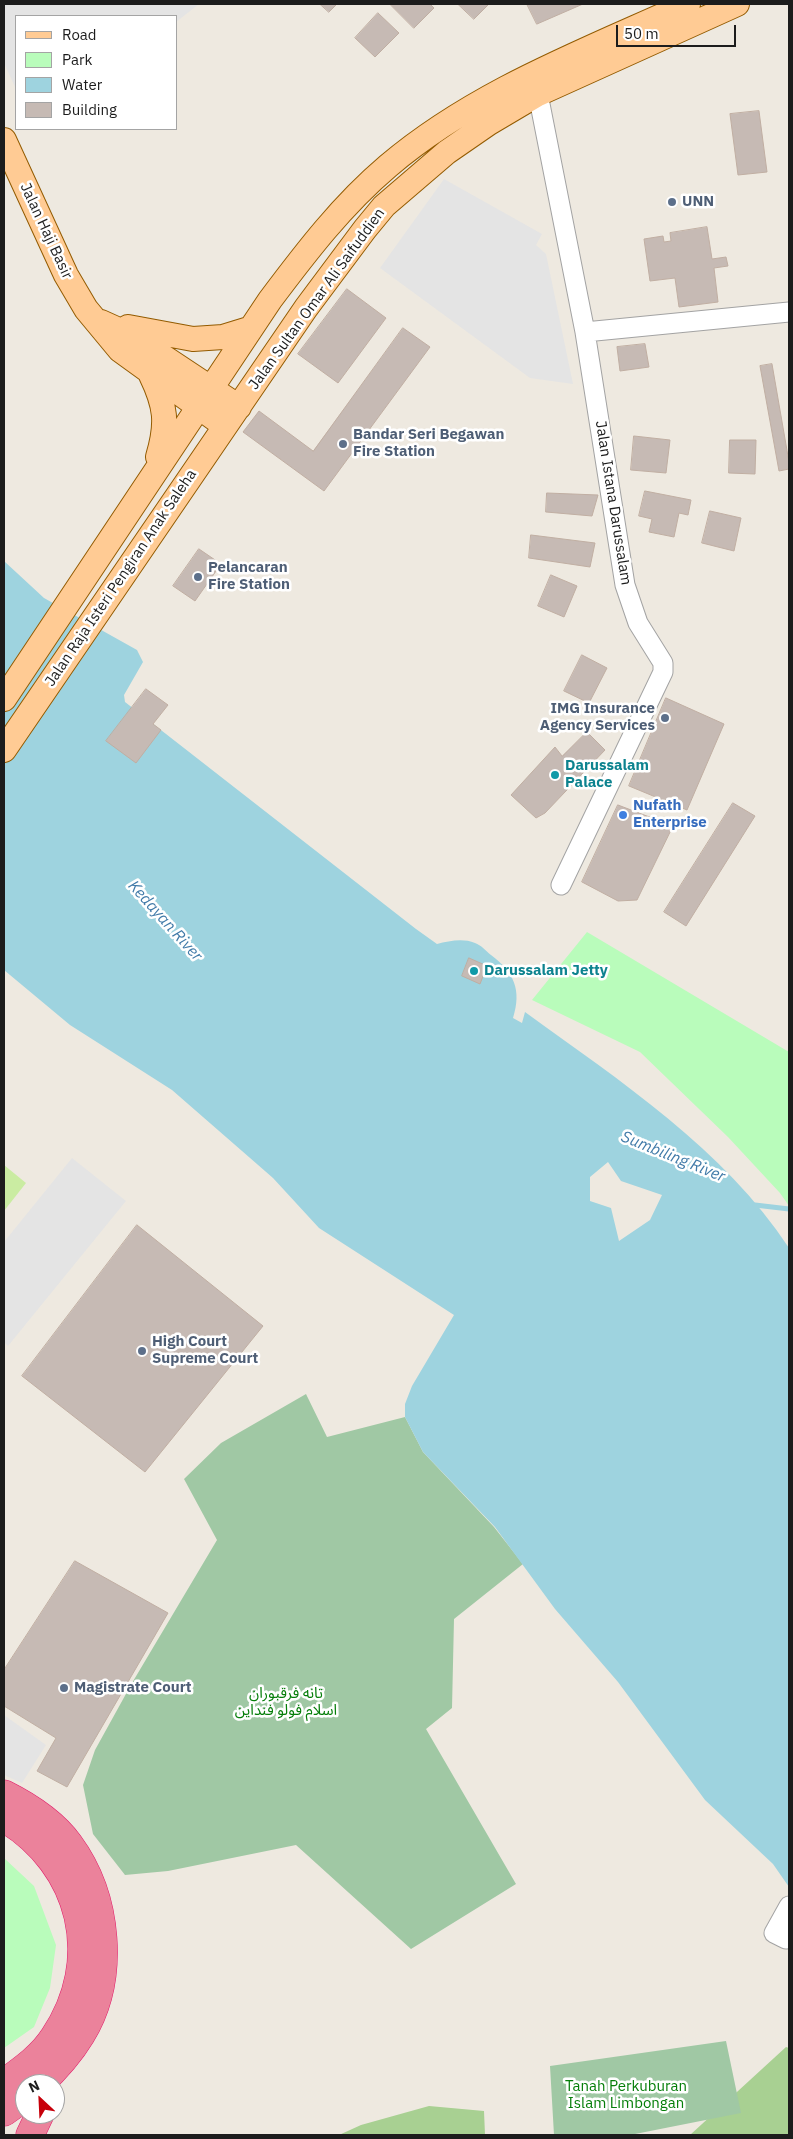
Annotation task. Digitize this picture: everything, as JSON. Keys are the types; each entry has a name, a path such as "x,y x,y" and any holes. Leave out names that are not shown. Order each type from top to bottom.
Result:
{"highway":[{"path":"4,1794 42,1816 69,1844 86,1873 98,1907 103,1940 100,1981 92,2010 75,2056 64,2074"},
{"path":"4,1818 19,1826 40,1845 55,1863 71,1891 78,1914 83,1949 79,1978 71,2007 54,2038 21,2074"},
{"path":"27,2074 63,2062 82,2034"},
{"path":"4,2112 15,2104"}],"main road":[{"name":"Jalan Sultan Omar Ali Saifuddien","path":"203,398 249,329 314,240 364,188 422,139 458,116 517,83 688,4"},
{"name":"Jalan Sultan Omar Ali Saifuddien","path":"239,407 306,308 364,229 384,206 447,152 489,123 538,94 737,4"},
{"name":"Jalan Haji Basir","path":"4,140 78,297 120,350 151,375 203,398 239,407"},
{"path":"94,319 170,337 193,339 215,338 249,329"},
{"name":"Jalan Haji Basir","path":"94,319 132,336 203,398 225,426"},
{"path":"151,375 163,399 166,421 162,444 152,475"},
{"name":"Jalan Raja Isteri Pengiran Anak Saleha","path":"4,699 203,398"},
{"name":"Jalan Raja Isteri Pengiran Anak Saleha","path":"4,750 239,407"}],"street":[{"name":"Jalan Istana Darussalam","path":"538,94 585,332 625,586 638,623 663,663 663,672 561,885"},
{"path":"585,332 789,312"},
{"path":"789,1906 774,1933 786,1939 789,1935"}],"green space":[{"path":"587,932 789,1052 789,1206 780,1193 728,1137 640,1052 532,1000"},
{"path":"4,1165 26,1183 4,1211"},
{"name":"تانه فرقبوران اسلام فولو فنداين","path":"306,1394 327,1437 405,1417 423,1452 494,1527 523,1564 454,1619 452,1708 426,1729 516,1884 411,1949 296,1845 168,1871 125,1875 93,1834 83,1785 95,1750 132,1683 217,1540 184,1479 221,1443"},
{"path":"4,1858 34,1886 56,1945 50,1988 34,2027 4,2048"},
{"name":"Tanah Perkuburan Islam Limbongan","path":"726,2041 741,2113 630,2135 554,2135 550,2066"},
{"path":"786,2047 789,2048 789,2135 690,2135"},
{"path":"429,2106 484,2111 485,2135 339,2135 361,2125"}],"shaded area":[{"path":"4,4 199,4 178,20 178,15 15,15 15,87 4,63"},
{"path":"444,179 542,234 536,245 546,254 573,384 530,378 380,268"},
{"path":"72,1158 126,1201 8,1346 4,1342 4,1242"},
{"path":"4,1715 46,1745 22,1783 4,1775"}],"water":[{"name":"Kedayan River","path":"4,561 44,598 137,650 143,662 124,695 125,702 437,944 461,940 470,941 477,944 499,961 510,975 516,990 517,999 513,1018 522,1023 525,1012 633,1091 702,1148 734,1179 763,1212 789,1248 789,1887 773,1864 705,1800 618,1682 555,1609 495,1527 423,1452 405,1417 405,1404 412,1386 454,1315 319,1228 273,1178 172,1090 70,1025 4,970","holes":["608,1162 621,1181 662,1195 650,1220 619,1241 611,1208 590,1201 590,1177"]}],"building":[{"path":"320,4 337,4 329,12"},
{"path":"390,4 430,4 434,8 414,28"},
{"path":"458,4 489,4 474,19"},
{"path":"527,4 583,4 537,24"},
{"path":"378,13 399,33 375,57 355,38"},
{"path":"759,111 767,172 738,175 730,114"},
{"path":"707,227 712,259 726,257 728,266 714,268 718,302 679,307 675,278 650,281 644,239 663,236 664,242 671,241 670,233"},
{"path":"347,289 386,318 338,383 298,354"},
{"path":"403,328 430,347 324,491 243,432 259,411 313,451"},
{"path":"645,344 649,367 620,371 617,347"},
{"path":"772,364 789,462 789,469 779,471 760,366"},
{"path":"634,436 670,440 666,473 631,470"},
{"path":"730,440 756,440 755,474 729,473"},
{"path":"645,491 691,500 688,515 679,513 674,537 649,532 652,519 639,516"},
{"path":"547,493 598,495 592,516 546,512"},
{"path":"710,511 741,518 734,551 702,543"},
{"path":"531,535 595,543 590,567 529,558"},
{"path":"199,549 221,564 195,601 173,586"},
{"path":"551,575 577,586 564,617 538,606"},
{"path":"582,655 607,668 589,703 564,691"},
{"path":"146,689 168,705 153,724 161,730 136,763 106,741"},
{"path":"666,698 724,724 687,810 629,786"},
{"name":"Darussalam Palace","path":"587,732 605,750 545,813 536,818 511,795 555,747 562,756"},
{"path":"733,803 755,816 686,926 664,912"},
{"path":"618,805 673,826 637,900 618,901 582,882"},
{"name":"Darussalam Jetty","path":"469,958 487,966 480,984 462,976"},
{"name":"High Court Supreme Court","path":"137,1225 263,1326 145,1472 22,1376"},
{"name":"Magistrate Court","path":"75,1561 168,1613 67,1787 37,1771 56,1738 4,1706 4,1670"}],"waterway":[{"name":"Sumbiling River","path":"755,1205 789,1209"}],"place":[{"name":"UNN","path":"672,202"},
{"name":"Bandar Seri Begawan Fire Station","path":"343,444"},
{"name":"Pelancaran Fire Station","path":"198,577"},
{"name":"IMG Insurance Agency Services","path":"665,718"},
{"name":"Darussalam Palace","path":"555,775"},
{"name":"Nufath Enterprise","path":"623,815"},
{"name":"Darussalam Jetty","path":"474,971"},
{"name":"High Court Supreme Court","path":"142,1351"},
{"name":"Magistrate Court","path":"64,1688"}]}
